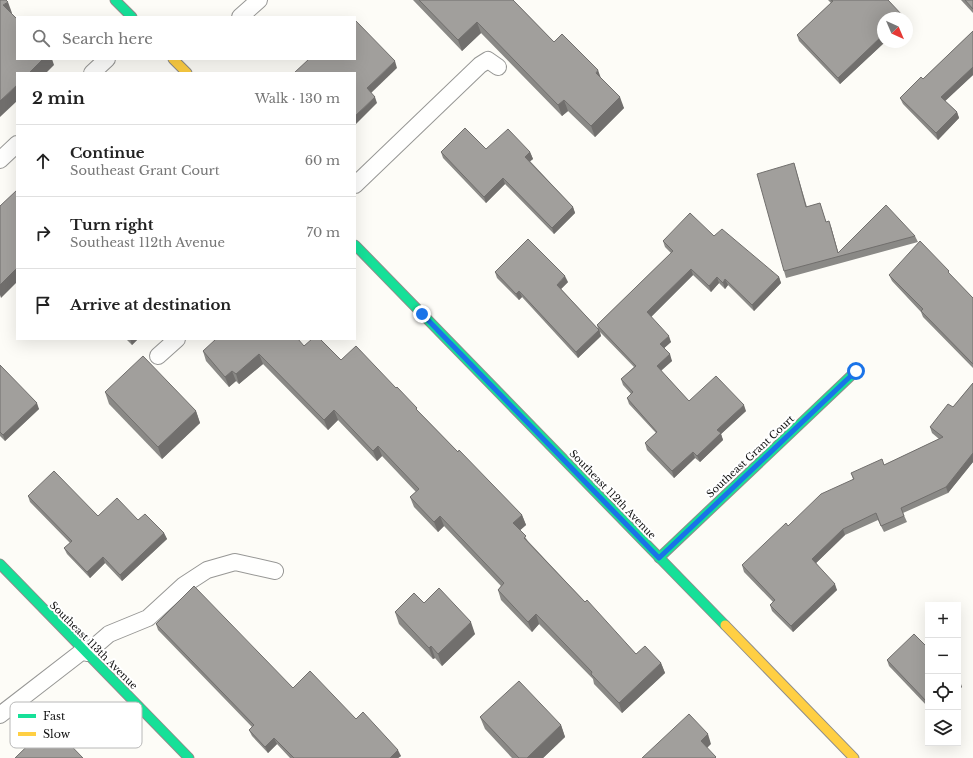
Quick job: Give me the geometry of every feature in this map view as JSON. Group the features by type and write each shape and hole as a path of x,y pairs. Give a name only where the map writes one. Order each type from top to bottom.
{"main road":[{"path":"115,0 131,16"},
{"name":"Southeast 112th Avenue","path":"356,246 854,758"},
{"name":"Southeast Grant Court","path":"659,558 856,371"},
{"name":"Southeast 113th Avenue","path":"0,564 134,702"},
{"name":"Southeast 113th Avenue","path":"142,710 189,758"}],"lane":[{"path":"241,16 259,0"},
{"path":"93,72 106,60"},
{"path":"356,184 480,64 488,60 498,67"},
{"path":"0,160 16,145"},
{"path":"158,356 176,340"},
{"path":"18,702 109,634 148,618 184,586 207,570 235,562 275,571"},
{"path":"0,715 10,708"}],"building":[{"path":"0,0 6,0 8,2 3,5 16,18 16,60 42,60 30,72 16,72 16,86 0,101"},
{"path":"419,0 513,0 554,42 562,34 598,70 596,73 620,97 591,126 564,100 558,105 477,22 458,40"},
{"path":"831,0 888,0 899,12 877,12 877,41 838,78 797,35 833,1"},
{"path":"965,0 973,0 973,9"},
{"path":"356,21 395,61 367,88 375,97 356,115 356,72 295,72 308,60 356,60"},
{"path":"973,31 973,67 941,97 957,112 936,133 900,98 921,77 923,79"},
{"path":"465,128 486,149 508,129 530,152 525,157 573,207 552,228 503,178 484,197 441,152"},
{"path":"794,163 806,207 820,203 826,222 829,221 838,253 886,205 915,236 784,271 757,174"},
{"path":"16,191 16,269 0,285 0,206"},
{"path":"690,213 714,236 722,229 779,277 752,305 725,279 723,283 717,277 709,286 691,269 647,312 669,336 660,344 670,354 657,366 689,401 716,376 744,405 717,430 721,433 697,456 693,452 672,471 645,443 657,432 627,398 633,392 621,379 636,366 597,325 673,251 663,241"},
{"path":"528,239 565,276 557,285 599,330 576,352 519,291 516,294 495,272"},
{"path":"920,241 973,298 973,364 921,311 923,309 889,275"},
{"path":"215,340 299,340 304,346 311,340 321,340 341,360 356,346 458,452 459,450 522,515 513,523 526,536 524,538 585,602 587,600 636,654 645,646 661,663 619,703 591,674 592,672 536,614 528,622 498,590 504,583 440,516 434,522 410,497 419,489 378,446 373,451 334,410 324,420 259,354 236,374 232,371 225,377 203,351"},
{"path":"143,356 196,411 158,447 105,392"},
{"path":"0,365 37,403 3,435 0,432"},
{"path":"973,383 973,453 946,487 901,508 904,516 881,526 876,513 843,529 812,559 835,584 791,626 770,605 775,600 742,565 786,523 788,526 821,494 854,479 851,473 882,459 884,465 943,437 930,427 948,404 953,407"},
{"path":"54,471 98,516 117,498 138,520 145,514 164,533 120,575 103,557 87,572 64,548 72,541 28,496"},
{"path":"194,586 293,688 310,671 356,719 363,712 398,750 390,758 294,758 274,738 265,747 249,730 254,725 156,624"},
{"path":"439,588 471,622 438,654 431,646 429,648 395,612 414,593 424,603"},
{"path":"914,634 925,645 925,700 887,660"},
{"path":"519,681 561,725 527,758 519,758 480,717"},
{"path":"689,714 708,734 701,741 716,757 715,758 642,758"},
{"path":"25,748 73,748 83,758 15,758"}],"traffic: fast":[{"path":"115,0 131,16"},
{"path":"356,246 725,625"},
{"path":"659,558 856,371"},
{"path":"0,564 134,702"},
{"path":"142,710 189,758"}],"traffic: slow":[{"path":"174,60 186,72"},
{"path":"725,625 854,758"}],"route":[{"path":"422,314 659,558 856,371"}]}
